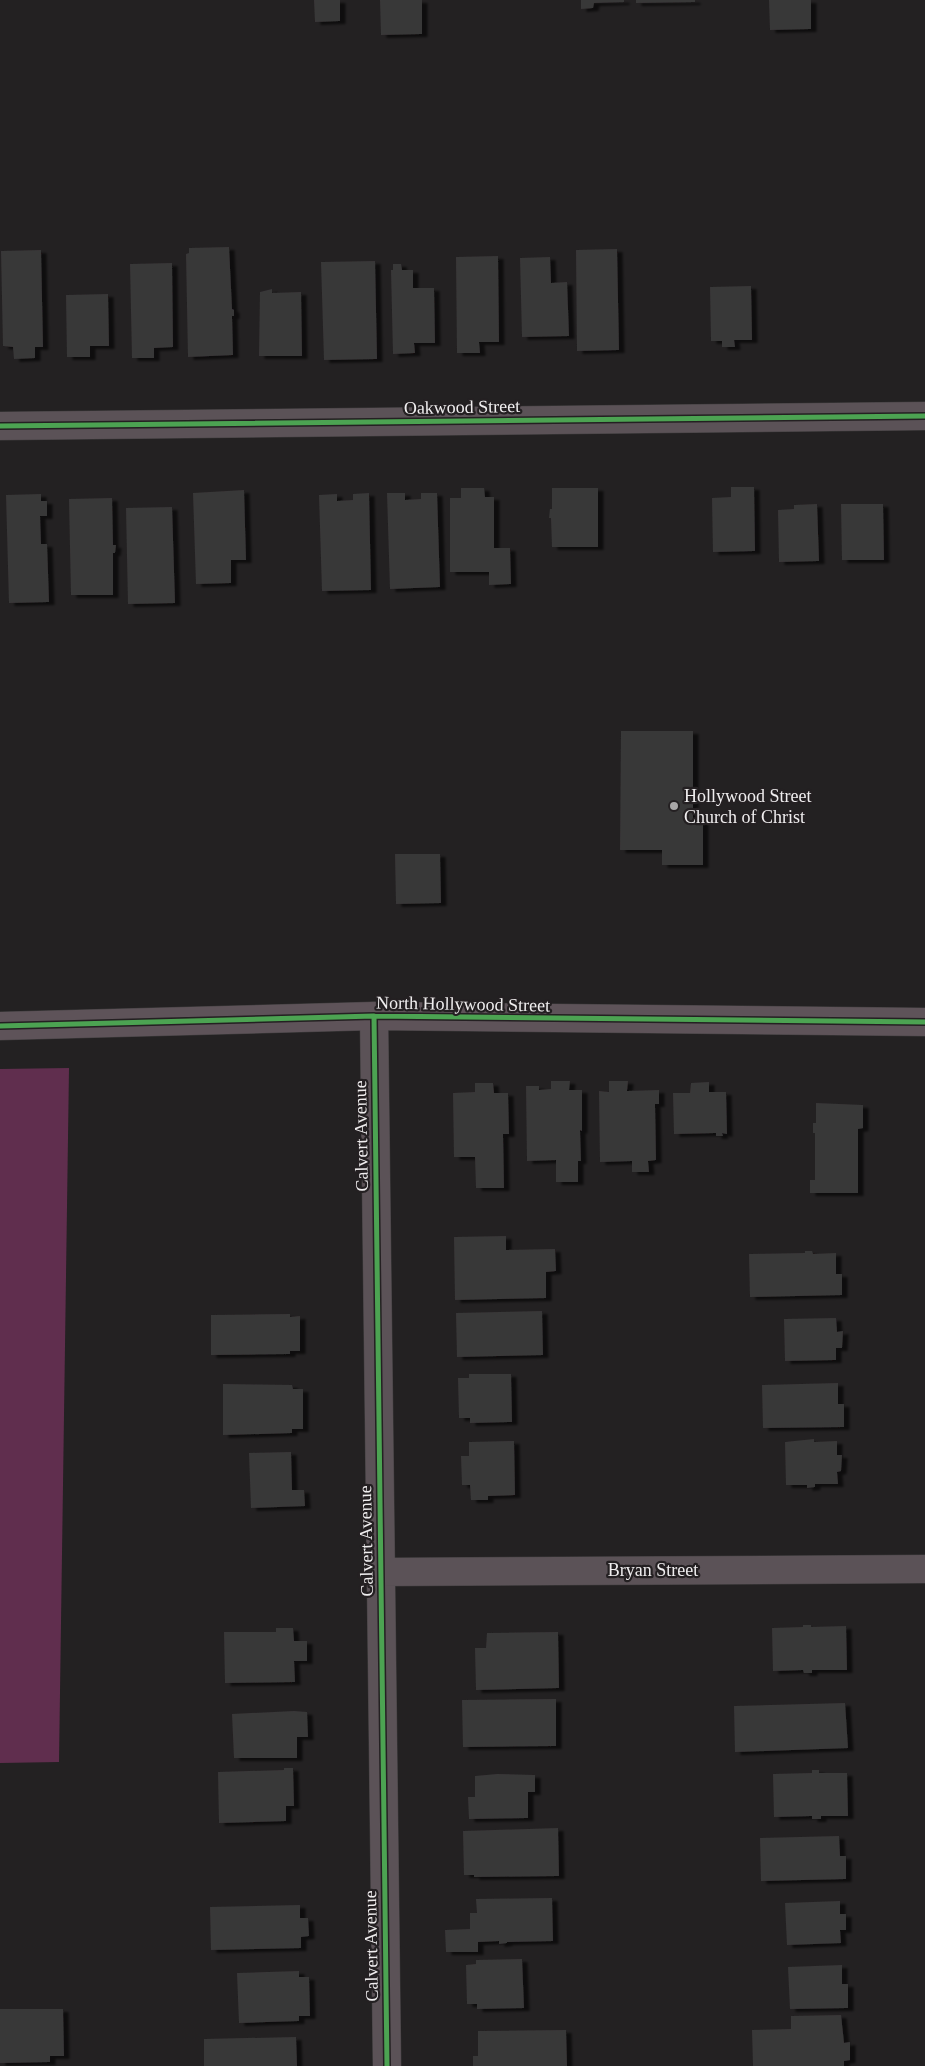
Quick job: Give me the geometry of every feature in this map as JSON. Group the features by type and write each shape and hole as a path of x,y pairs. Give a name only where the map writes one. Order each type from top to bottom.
{"main road":[{"name":"North Hollywood Street","path":"0,1026 374,1016 925,1022"}],"street":[{"name":"Oakwood Street","path":"0,426 925,416"},
{"name":"Calvert Avenue","path":"374,1016 387,2066"},
{"name":"Bryan Street","path":"380,1572 925,1569"}],"shaded area":[{"path":"69,1068 59,1762 0,1763 0,1069"}],"building":[{"path":"314,0 340,0 340,21 315,22"},
{"path":"380,0 422,0 422,34 381,35"},
{"path":"581,0 624,0 624,2 594,3 593,8 581,9"},
{"path":"636,0 695,0 695,2 636,3"},
{"path":"769,0 811,0 811,29 770,30"},
{"path":"229,247 232,309 234,310 234,316 232,316 233,355 188,357 186,254 189,253 189,248"},
{"path":"617,249 619,350 577,351 576,250"},
{"path":"41,250 43,347 35,347 35,358 14,359 13,347 3,346 1,251"},
{"path":"498,256 499,342 479,342 480,353 457,353 456,257"},
{"path":"550,257 551,283 567,282 569,336 522,337 520,258"},
{"path":"375,261 377,359 324,360 321,262"},
{"path":"172,263 173,347 154,348 154,358 132,358 130,264"},
{"path":"393,264 401,264 402,270 413,270 413,288 434,288 435,343 414,343 415,353 393,354 391,270 393,270"},
{"path":"751,286 752,340 734,340 735,347 722,347 722,341 711,341 710,287"},
{"path":"272,289 272,293 301,292 302,356 259,356 260,292"},
{"path":"108,294 109,346 90,346 90,357 67,357 66,295"},
{"path":"731,487 754,487 755,551 713,552 712,498 731,497"},
{"path":"461,488 484,488 485,497 494,497 494,548 510,548 511,584 489,585 489,572 450,572 450,498 461,498"},
{"path":"552,488 598,488 598,547 552,547 551,518 549,518 550,509 552,509"},
{"path":"244,490 246,560 231,560 231,583 196,584 193,493"},
{"path":"369,493 371,590 322,591 319,495 337,494 337,501 353,500 353,494"},
{"path":"387,493 405,493 405,500 421,499 421,493 437,493 440,587 390,589"},
{"path":"41,494 41,501 47,501 47,516 40,516 41,544 47,544 49,602 9,603 6,495"},
{"path":"112,498 113,545 116,545 115,553 113,553 113,595 71,595 69,499"},
{"path":"817,504 819,561 779,562 778,510 794,509 794,505"},
{"path":"841,504 883,504 884,560 842,560"},
{"path":"172,507 175,603 128,604 126,508"},
{"path":"621,731 693,731 693,821 703,821 703,865 662,865 662,850 620,850"},
{"path":"395,854 440,854 441,903 396,904"},
{"path":"551,1081 570,1081 569,1090 582,1090 581,1161 578,1161 578,1182 556,1182 556,1160 527,1161 526,1086 539,1086 539,1090 551,1089"},
{"path":"609,1081 628,1081 627,1091 659,1090 659,1104 655,1104 656,1160 648,1161 649,1172 632,1172 632,1161 600,1162 599,1091 609,1092"},
{"path":"709,1082 709,1092 726,1092 727,1134 722,1133 723,1136 716,1136 716,1133 674,1134 673,1093 690,1093 691,1083"},
{"path":"475,1083 493,1083 494,1093 508,1093 509,1134 503,1134 504,1188 476,1188 475,1157 454,1157 453,1093 475,1092"},
{"path":"816,1103 863,1105 863,1128 858,1129 858,1193 810,1193 810,1180 815,1180 815,1133 813,1133 813,1123 816,1123"},
{"path":"506,1236 506,1250 555,1249 556,1271 546,1272 546,1298 455,1300 454,1237"},
{"path":"805,1251 812,1251 813,1254 836,1253 836,1274 842,1274 842,1295 750,1297 749,1254 805,1253"},
{"path":"542,1311 543,1355 457,1357 456,1313"},
{"path":"290,1314 290,1317 300,1316 300,1351 290,1351 290,1354 211,1355 211,1315"},
{"path":"836,1318 837,1332 843,1331 842,1348 836,1348 836,1360 785,1361 784,1319"},
{"path":"469,1374 511,1374 512,1422 470,1423 470,1418 459,1418 458,1378 469,1378"},
{"path":"838,1383 838,1404 844,1404 844,1427 763,1428 762,1385"},
{"path":"223,1384 292,1385 293,1389 303,1389 303,1429 292,1429 292,1433 223,1435"},
{"path":"814,1439 814,1442 837,1441 837,1455 842,1455 841,1471 837,1472 838,1484 815,1484 815,1487 807,1488 807,1485 786,1485 785,1442"},
{"path":"514,1441 515,1495 488,1496 488,1500 471,1500 470,1485 462,1485 461,1456 469,1456 469,1442"},
{"path":"291,1452 292,1490 304,1490 305,1506 251,1508 249,1453"},
{"path":"803,1625 811,1625 811,1627 846,1626 847,1670 812,1670 812,1673 804,1673 803,1670 773,1671 772,1628 803,1627"},
{"path":"276,1628 293,1628 294,1641 307,1641 307,1661 294,1661 295,1682 225,1683 224,1632 276,1632"},
{"path":"558,1632 559,1688 476,1690 475,1648 486,1648 487,1633"},
{"path":"556,1699 556,1746 463,1747 462,1700"},
{"path":"845,1703 848,1748 735,1752 734,1706"},
{"path":"307,1712 308,1737 297,1737 297,1758 234,1758 232,1714"},
{"path":"284,1768 293,1768 294,1806 286,1806 286,1821 219,1823 218,1772 284,1770"},
{"path":"812,1770 819,1770 819,1773 847,1773 848,1816 821,1816 821,1819 812,1819 812,1816 774,1817 773,1774 812,1773"},
{"path":"497,1774 535,1775 535,1792 528,1792 528,1818 469,1819 468,1797 475,1797 475,1776"},
{"path":"558,1828 559,1876 474,1877 474,1875 464,1875 463,1831"},
{"path":"839,1836 840,1856 846,1856 846,1879 761,1881 760,1838"},
{"path":"552,1898 553,1941 507,1942 499,1944 499,1941 478,1942 478,1952 446,1952 445,1930 470,1929 470,1913 477,1913 476,1899"},
{"path":"840,1901 840,1914 846,1914 846,1930 840,1930 841,1943 787,1945 785,1903"},
{"path":"300,1905 300,1918 308,1918 309,1936 301,1937 301,1948 211,1950 210,1907"},
{"path":"522,1959 524,2008 477,2009 477,2004 467,2004 466,1965 476,1964 476,1960"},
{"path":"842,1965 842,1984 848,1984 848,2008 790,2009 788,1967"},
{"path":"299,1971 299,1977 309,1977 310,2016 299,2016 299,2021 239,2023 237,1973"},
{"path":"0,2009 63,2009 64,2056 50,2056 50,2062 0,2063"},
{"path":"841,2015 844,2043 850,2042 850,2060 844,2061 844,2066 753,2066 752,2030 791,2029 791,2016"},
{"path":"566,2030 567,2066 473,2066 473,2056 478,2056 478,2031"},
{"path":"296,2037 297,2066 204,2066 204,2039"}],"cycle path":[{"path":"0,426 925,416"},
{"path":"374,1016 387,2066"},
{"path":"0,1026 374,1016 925,1022"}],"place":[{"name":"Hollywood Street Church of Christ","path":"674,806"}]}
